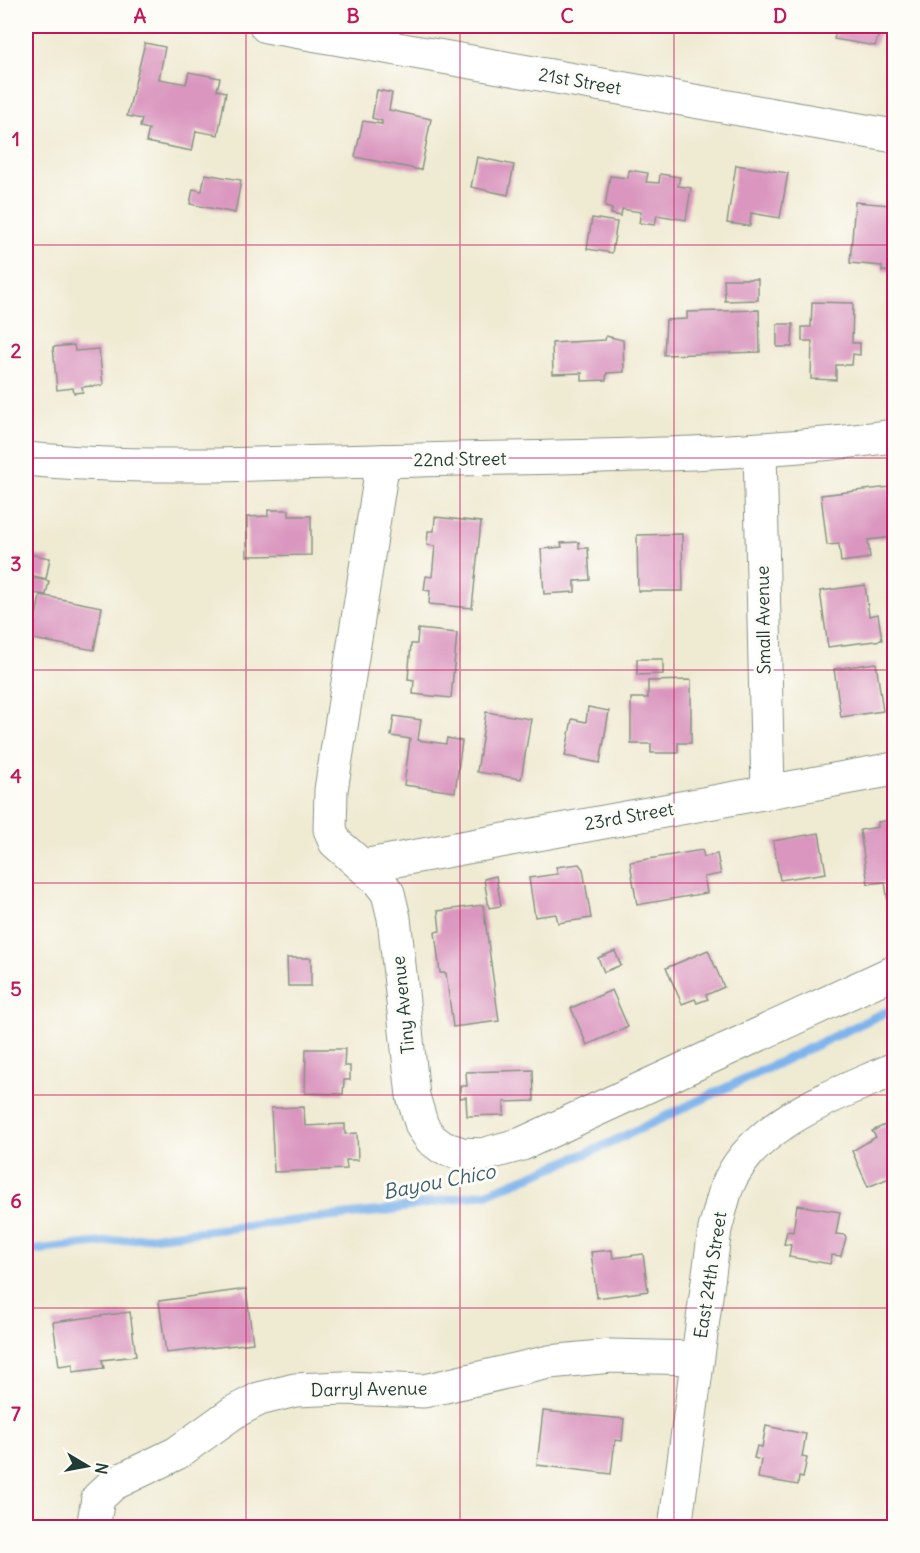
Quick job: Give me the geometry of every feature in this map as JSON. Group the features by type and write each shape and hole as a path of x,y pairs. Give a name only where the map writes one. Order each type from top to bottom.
{"street":[{"name":"21st Street","path":"266,26 894,136"},
{"name":"22nd Street","path":"26,459 148,465 383,460 760,450 894,436"},
{"name":"Small Avenue","path":"760,450 768,790"},
{"name":"Tiny Avenue","path":"383,460 331,790 330,829 335,842 363,866 388,893 394,918 413,1096 422,1126 431,1138 443,1148 462,1154 483,1155 522,1144 894,972"},
{"name":"23rd Street","path":"363,866 768,790 894,769"},
{"name":"East 24th Street","path":"675,1527 715,1229 727,1187 744,1159 769,1133 800,1113 894,1069"},
{"name":"Darryl Avenue","path":"93,1527 98,1498 113,1484 177,1453 234,1412 259,1399 295,1390 344,1388 424,1390 549,1362 611,1356 697,1358"}],"building":[{"path":"837,26 882,26 875,46 834,39"},
{"path":"145,43 165,47 159,79 186,84 189,72 220,78 217,90 226,92 218,135 196,131 192,151 146,142 149,129 140,127 142,119 127,116"},
{"path":"377,90 392,93 389,110 431,119 421,170 355,157 363,121 382,124 382,121 372,118"},
{"path":"477,157 514,165 508,195 471,187"},
{"path":"736,165 788,173 780,218 751,213 750,226 727,223"},
{"path":"629,170 648,173 646,182 659,183 660,174 680,177 678,186 691,188 686,220 657,215 655,225 639,223 641,212 622,209 621,216 611,214 612,209 605,207 610,176 628,178"},
{"path":"205,174 241,180 235,213 190,204 193,189 202,191"},
{"path":"891,195 894,195 894,272 882,271 882,266 850,263 855,202 890,205"},
{"path":"592,218 617,222 612,253 587,249"},
{"path":"724,279 758,279 758,300 725,301"},
{"path":"812,302 853,303 852,343 860,343 860,355 853,354 852,365 836,365 836,380 811,379 812,341 802,341 802,327 811,327"},
{"path":"759,310 760,352 664,355 666,320 687,319 687,312"},
{"path":"777,324 793,324 792,347 777,347"},
{"path":"606,336 623,340 624,372 607,373 606,380 582,381 582,373 553,374 552,343 605,340"},
{"path":"74,345 75,351 99,349 103,385 82,387 83,392 74,393 73,388 57,390 53,347"},
{"path":"890,487 891,499 894,498 894,537 868,540 870,558 841,562 839,544 827,545 821,495"},
{"path":"268,510 289,510 289,516 311,516 311,555 247,556 247,517 268,516"},
{"path":"435,517 481,522 472,608 429,604 430,591 424,590 426,576 432,577 435,546 427,545 428,531 434,531"},
{"path":"682,534 683,591 638,591 637,535"},
{"path":"579,542 579,548 588,548 590,580 575,581 575,592 544,594 541,549 562,547 561,543"},
{"path":"29,554 50,558 46,579 26,574"},
{"path":"27,577 49,581 46,595 26,592"},
{"path":"865,585 869,616 878,614 882,640 828,647 820,591"},
{"path":"40,595 102,607 94,650 32,639"},
{"path":"418,629 457,633 451,698 413,694 414,680 408,679 411,644 417,644"},
{"path":"637,659 663,659 663,674 637,675"},
{"path":"876,663 883,711 841,717 834,669"},
{"path":"691,680 691,743 678,743 678,753 651,753 651,744 631,744 631,698 648,698 648,681"},
{"path":"588,707 609,711 600,763 565,756 572,719 586,722"},
{"path":"486,712 531,719 521,779 477,772"},
{"path":"394,716 421,720 418,740 446,744 447,738 462,741 455,792 404,785 410,739 391,736"},
{"path":"891,820 894,824 894,922 891,923 885,882 868,884 860,830 878,827 878,822"},
{"path":"819,833 826,873 780,880 773,841"},
{"path":"702,850 704,857 717,854 721,874 704,877 707,893 637,905 630,862"},
{"path":"579,864 583,869 591,918 558,923 556,914 535,917 529,878 558,874 556,867"},
{"path":"496,876 501,906 489,908 484,879"},
{"path":"483,905 499,1021 453,1027 446,973 440,973 435,932 440,931 438,911"},
{"path":"708,950 724,987 706,995 708,999 697,1003 695,999 682,1004 666,968"},
{"path":"615,951 621,965 604,972 598,958"},
{"path":"287,958 311,958 311,986 288,986"},
{"path":"612,990 628,1027 587,1045 571,1008"},
{"path":"306,1049 345,1049 344,1066 350,1066 350,1080 344,1080 343,1094 305,1093"},
{"path":"533,1070 534,1101 504,1102 504,1115 467,1116 466,1097 460,1098 460,1086 467,1086 466,1072"},
{"path":"304,1107 305,1126 345,1124 345,1134 357,1133 358,1160 346,1160 347,1169 274,1172 271,1108"},
{"path":"887,1124 890,1132 894,1130 894,1184 892,1185 889,1178 868,1187 852,1151 876,1137 872,1131"},
{"path":"797,1205 840,1212 836,1234 845,1235 846,1238 841,1256 832,1255 830,1264 789,1257 791,1245 784,1244 787,1231 793,1232"},
{"path":"612,1250 613,1258 643,1254 648,1291 597,1298 591,1252"},
{"path":"246,1289 253,1343 166,1353 159,1301"},
{"path":"130,1312 136,1356 102,1360 104,1368 73,1372 73,1364 59,1366 53,1322"},
{"path":"543,1411 624,1419 622,1441 615,1440 611,1474 537,1465"},
{"path":"766,1426 806,1434 802,1457 807,1458 803,1478 799,1477 798,1485 758,1478 761,1460 754,1458 757,1446 762,1447"}],"waterway":[{"name":"Bayou Chico","path":"26,1251 382,1211 488,1193 597,1149 894,1008"}]}
